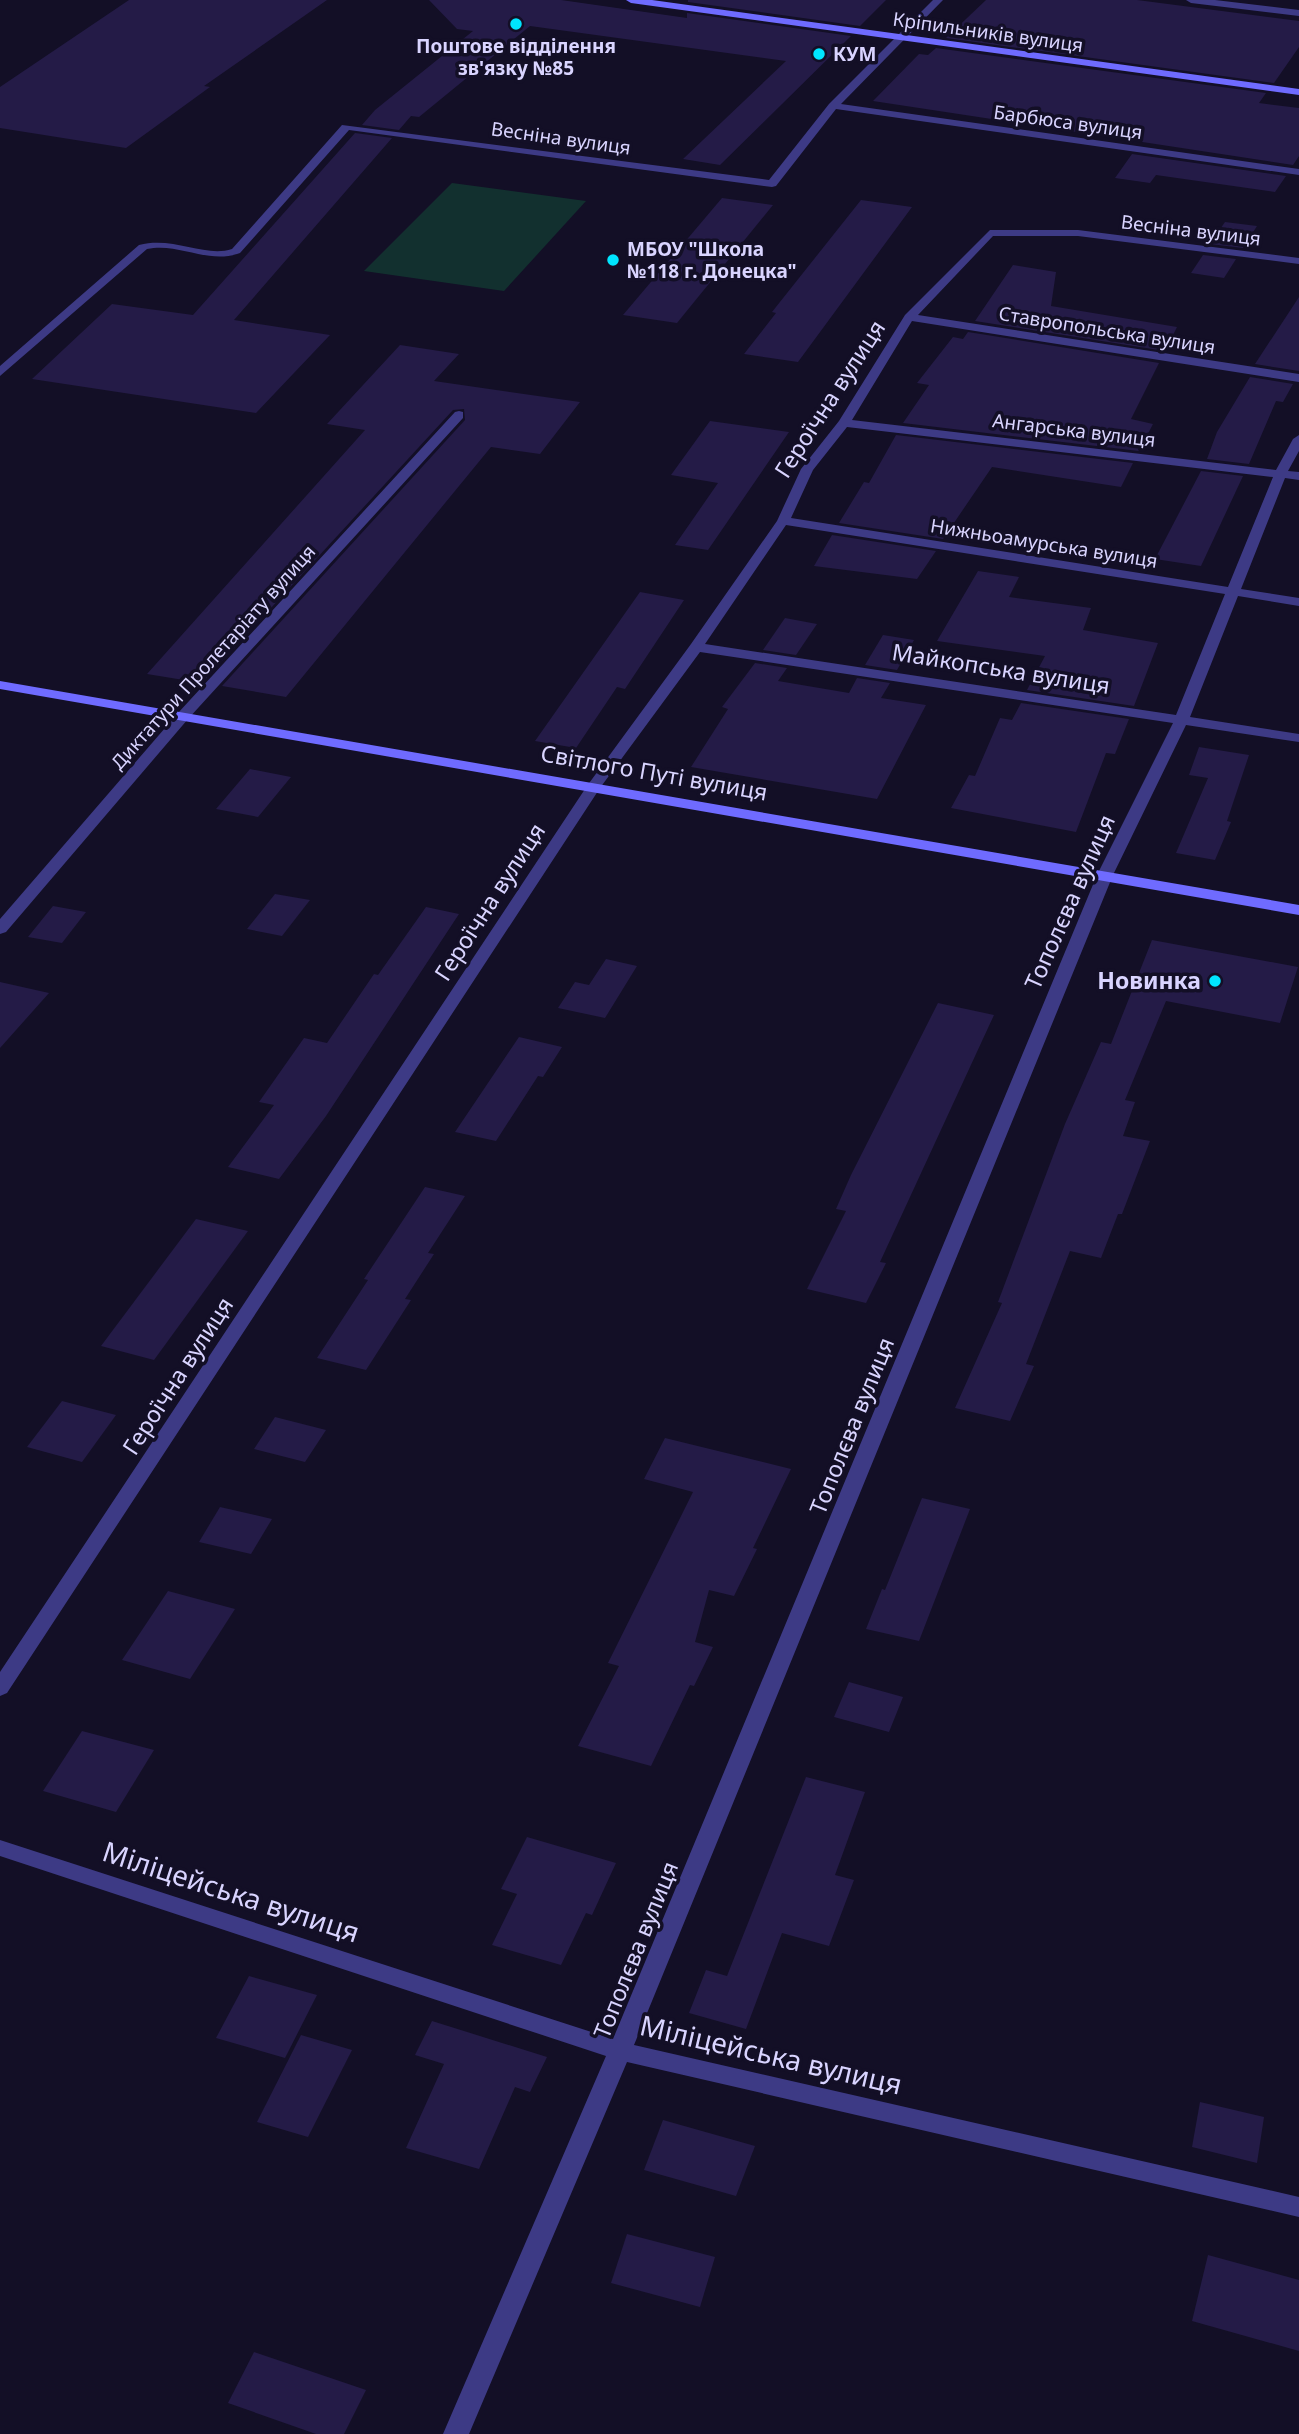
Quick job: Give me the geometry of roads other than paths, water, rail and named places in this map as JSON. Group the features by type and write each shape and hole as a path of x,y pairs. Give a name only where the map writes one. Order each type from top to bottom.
{"main road":[{"name":"Кріпильників вулиця","path":"631,0 1299,92"},
{"name":"Світлого Путі вулиця","path":"0,685 1299,910"}],"street":[{"path":"833,106 938,0"},
{"path":"1191,0 1299,13"},
{"name":"Барбюса вулиця","path":"833,106 1299,172"},
{"name":"Весніна вулиця","path":"0,372 144,247 166,242 219,255 236,251 346,127 772,184 833,106"},
{"name":"Героїчна вулиця","path":"0,1688 594,786 696,647 783,521 807,469 844,423 909,317 990,233 1078,233"},
{"name":"Весніна вулиця","path":"1078,233 1299,261"},
{"name":"Ставропольська вулиця","path":"909,317 1299,378"},
{"name":"Диктатури Пролетаріату вулиця","path":"0,929 183,716 459,415"},
{"name":"Ангарська вулиця","path":"844,423 1290,475"},
{"name":"Тополєва вулиця","path":"456,2434 620,2051 1105,875 1182,719 1231,593 1290,475 1299,439"},
{"name":"Нижньоамурська вулиця","path":"783,521 1299,602"},
{"name":"Майкопська вулиця","path":"696,647 1299,738"},
{"name":"Міліцейська вулиця","path":"0,1847 620,2051 1299,2207"}],"place":[{"name":"Поштове відділення зв'язку №85","path":"516,24"},
{"name":"КУМ","path":"819,54"},
{"name":"МБОУ \"Школа №118 г. Донецка\"","path":"613,260"},
{"name":"Новинка","path":"1215,981"}]}
